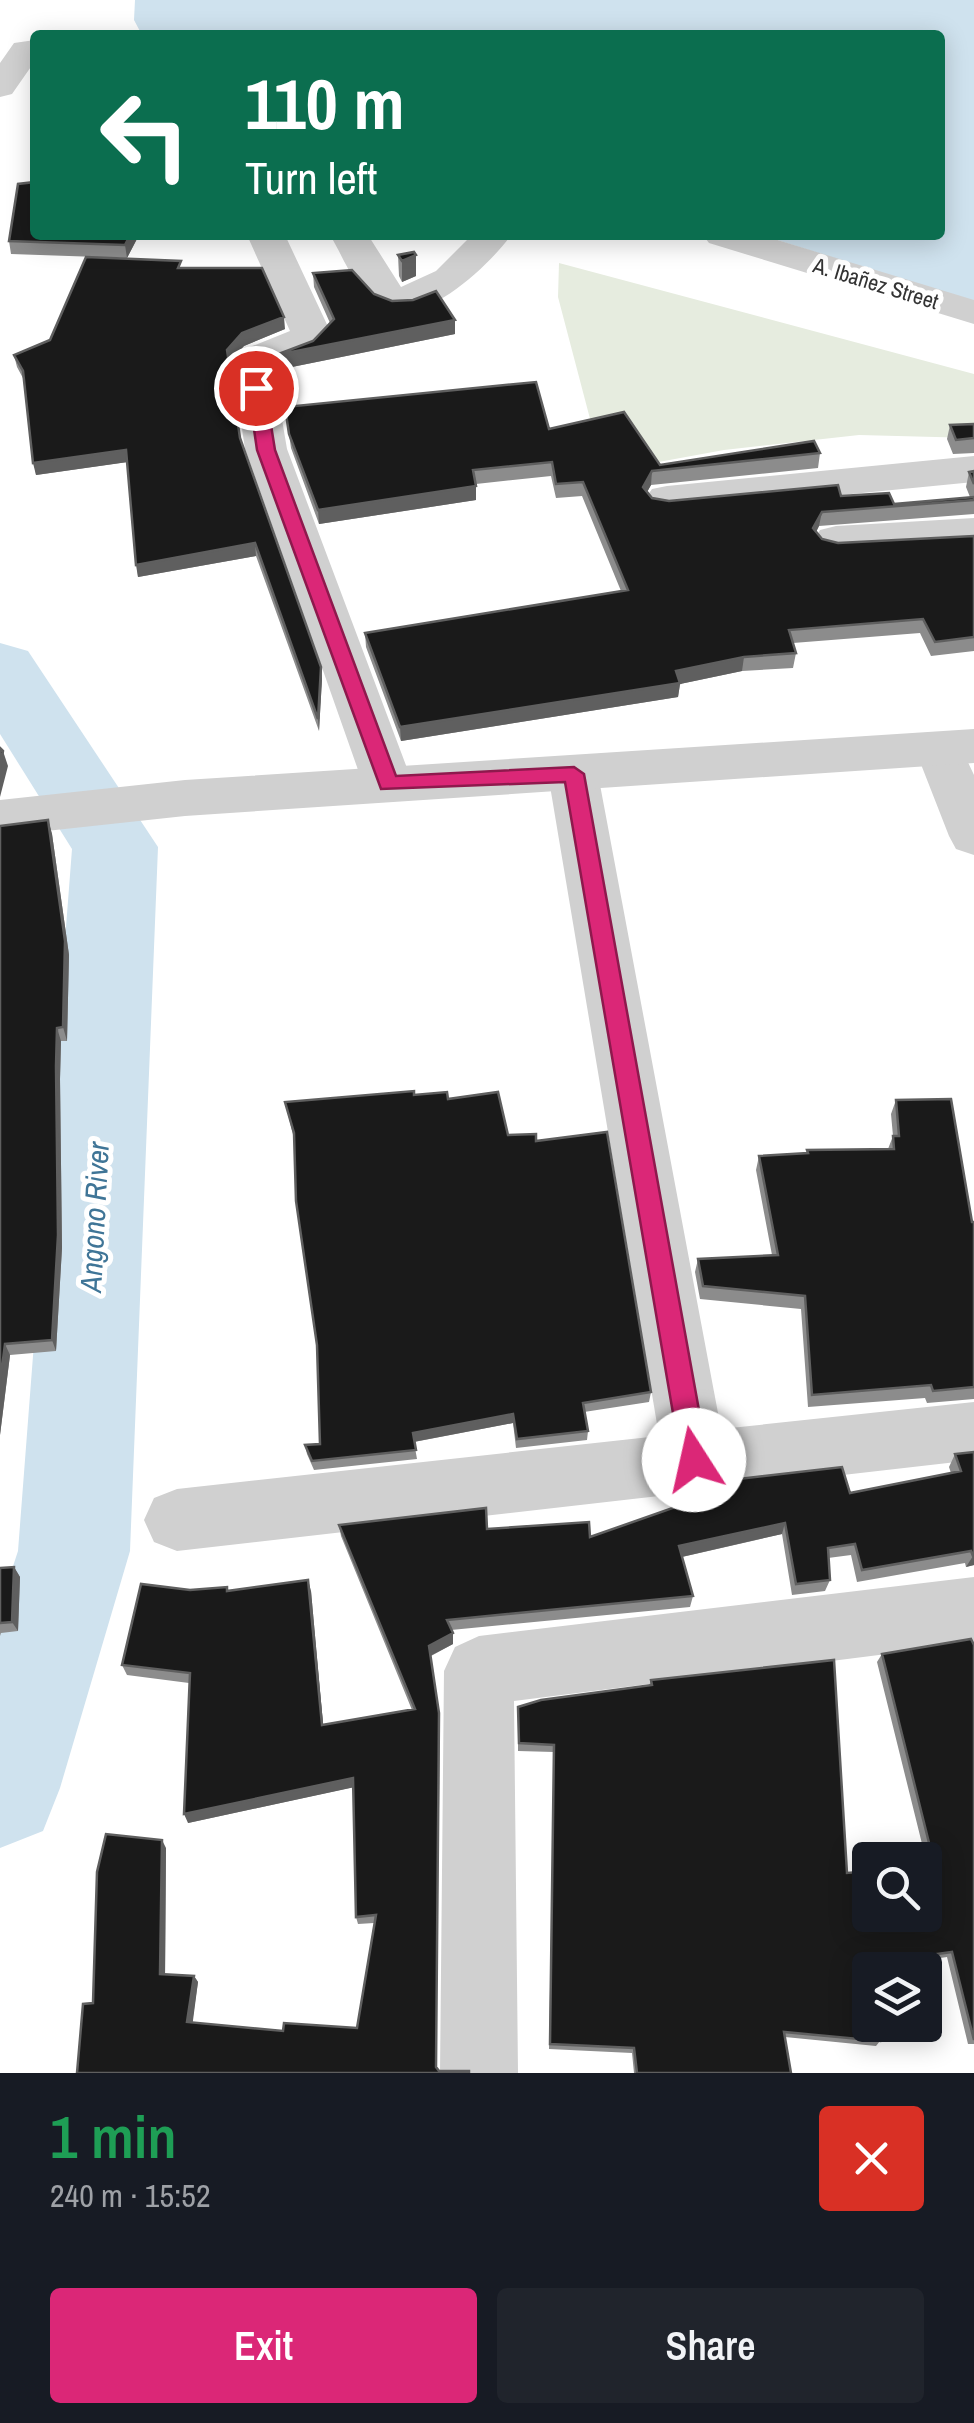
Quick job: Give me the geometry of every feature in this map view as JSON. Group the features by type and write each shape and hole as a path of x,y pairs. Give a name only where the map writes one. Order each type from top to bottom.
{"street":[{"path":"0,87 26,50 30,50"},
{"path":"268,240 311,333 304,342 268,352 252,362 266,450 388,784"},
{"path":"353,240 382,290 393,300 420,297 455,277 488,240"},
{"name":"A. Ibañez Street","path":"738,240 974,312"},
{"path":"667,499 974,469"},
{"path":"836,540 974,532"},
{"path":"16,816 178,799 956,747 974,836"},
{"path":"574,774 694,1460"},
{"path":"177,1520 974,1431"},
{"path":"478,2073 479,1671 974,1610"}],"shaded area":[{"path":"559,263 974,374 974,438 859,435 724,450 604,472 558,297"}],"water":[{"path":"135,0 974,0 974,302 777,240 945,240 945,30 139,30 134,20"}],"building":[{"path":"30,183 30,240 128,240 125,245 9,241 18,184"},
{"path":"398,255 416,255 402,261"},
{"path":"86,257 181,261 178,268 262,268 284,317 242,333 227,350 240,438 321,667 318,719 255,543 136,565 126,450 33,463 23,371 14,355 50,340"},
{"path":"352,270 374,294 392,301 413,300 436,291 455,320 276,355 313,341 334,319 313,273"},
{"path":"536,382 549,429 624,412 660,465 814,441 820,453 652,471 643,487 652,498 669,501 838,485 841,496 889,493 894,504 974,497 822,512 813,528 822,539 838,543 974,536 974,637 935,642 923,619 789,630 796,653 744,657 676,671 680,683 400,727 365,633 628,590 583,482 556,484 552,462 473,470 476,486 318,510 289,434 285,407"},
{"path":"974,424 974,438 956,440 950,425"},
{"path":"48,820 65,941 63,1027 57,1028 58,1235 52,1340 5,1344 0,1383 0,826"},
{"path":"414,1091 414,1095 447,1092 448,1099 498,1092 508,1135 536,1134 536,1141 607,1132 651,1392 583,1403 588,1431 517,1439 513,1414 413,1433 416,1450 312,1461 305,1445 320,1444 317,1345 296,1201 294,1133 285,1102"},
{"path":"951,1099 974,1222 974,1387 933,1391 931,1385 812,1395 805,1296 703,1286 698,1259 778,1255 759,1156 808,1153 807,1150 894,1149 893,1136 899,1136 896,1100"},
{"path":"974,1452 974,1556 971,1551 862,1570 855,1544 828,1548 830,1580 796,1584 785,1523 679,1546 693,1596 447,1620 453,1633 429,1646 439,1713 436,2067 439,2071 469,2073 77,2073 83,2004 93,2003 97,1872 106,1834 162,1840 160,1974 194,1976 187,2022 283,2031 284,2023 357,2028 376,1915 356,1917 353,1778 184,1814 190,1673 122,1665 141,1584 190,1590 227,1587 227,1591 308,1580 322,1725 415,1709 339,1525 486,1508 487,1529 589,1522 590,1537 724,1490 721,1481 842,1467 850,1493 961,1471 955,1454"},
{"path":"14,1567 12,1622 0,1623 0,1568"},
{"path":"971,1639 974,1645 974,2040 952,1952 852,1952 852,2038 784,2032 791,2073 637,2073 634,2048 550,2044 554,1745 519,1743 518,1707 541,1700 652,1685 651,1680 834,1660 847,1873 852,1873 852,1932 942,1932 942,1842 929,1842 882,1654"}],"waterway":[{"name":"Angono River","path":"0,670 115,847 74,1551 0,1788"}],"route":[{"path":"256,388 266,450 280,492 388,784 574,774 694,1460"}]}
